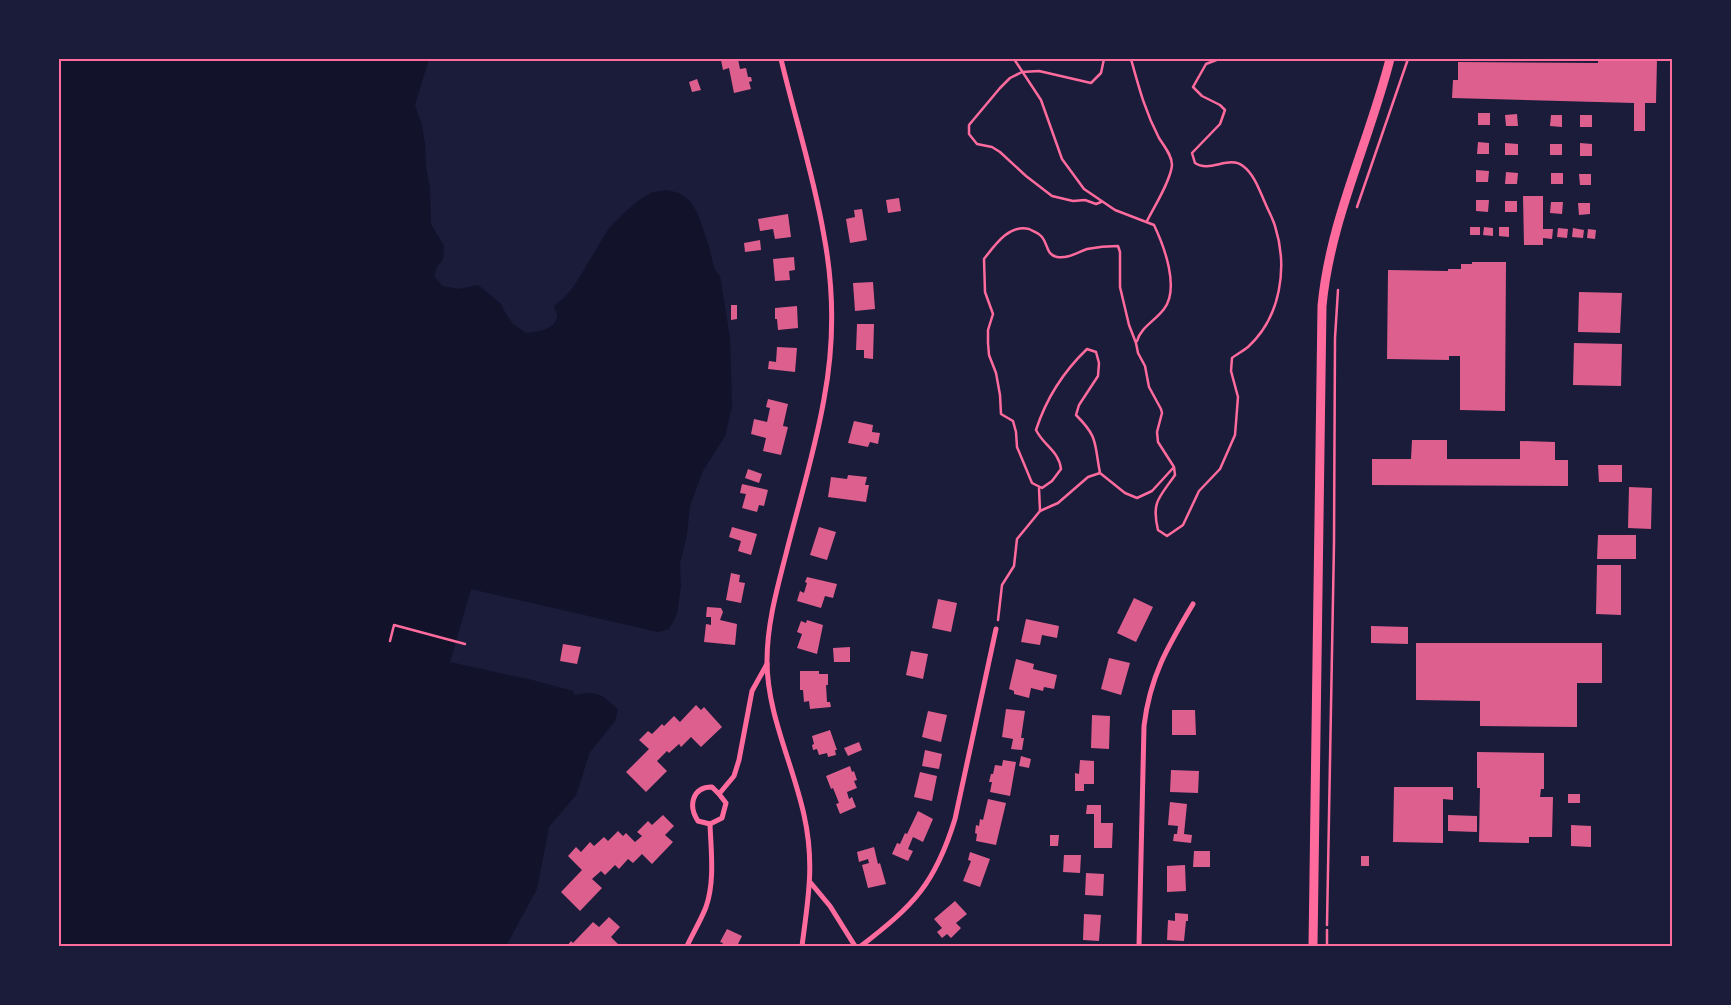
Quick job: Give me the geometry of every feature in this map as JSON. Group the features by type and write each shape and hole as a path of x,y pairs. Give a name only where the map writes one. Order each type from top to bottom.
{"street":[{"path":"781,59 809,167 824,237 829,271 831,336 824,397 817,434 772,612 768,637 767,664 769,690 809,838 810,882 802,946"},
{"path":"1313,946 1322,306 1325,275 1335,233 1375,113 1390,59"},
{"path":"1139,946 1144,726 1147,704 1158,666 1193,604"},
{"path":"861,946 906,910 935,871 946,847 955,819 996,629"},
{"path":"719,794 734,776 739,760 752,691 767,664"},
{"path":"712,786 719,794 726,803 722,818 710,824 698,820 694,815 692,804 695,795 705,787 712,786"},
{"path":"687,946 706,907 710,890 712,874 710,824"},
{"path":"810,882 830,906 855,946"}],"path":[{"path":"1014,59 1041,100 1062,159 1084,189 1115,210 1148,221 1154,225 1161,240 1171,280 1169,301 1163,310 1139,334 1136,343"},
{"path":"1101,202 1096,204 1085,200 1064,200 1052,196 1026,176 1000,152 992,147 977,144 969,134 969,125 1010,78 1022,72 1039,71 1091,83 1101,73 1104,59"},
{"path":"1131,59 1144,108 1172,162 1172,168 1162,194 1148,221"},
{"path":"1174,467 1152,491 1137,498 1125,493 1100,473 1095,439 1089,428 1076,415 1079,405 1098,376 1099,363 1096,352 1087,349 1067,370 1049,398 1036,430 1040,438 1060,459 1061,469 1052,481 1042,488 1032,483 1017,447 1013,421 1001,414 1000,395 988,349 988,330 993,314 985,292 984,258 1012,229 1025,228 1034,231 1042,237 1050,254 1057,257 1068,256 1088,249 1118,246 1120,252 1120,287 1129,325 1138,353 1145,366 1149,387 1162,413 1157,432 1158,442 1174,467 1175,475 1158,497 1155,510 1158,530 1167,536 1183,524 1199,491 1220,469 1235,435 1238,397 1231,371 1232,358 1248,346 1266,324 1279,293 1282,263 1275,226 1255,180 1242,165 1232,162 1200,166 1195,163 1192,153 1220,124 1225,110 1220,105 1202,96 1193,87 1206,64 1219,59"},
{"path":"1356,211 1408,59"},
{"path":"1327,946 1334,543 1335,338 1338,282"},
{"path":"996,629 1002,585 1014,566 1017,539 1040,512 1058,503 1088,477 1100,473"},
{"path":"1039,487 1040,512"},
{"path":"390,641 394,626 465,644"}],"shaded area":[{"path":"59,59 429,59 415,105 422,125 425,144 426,167 430,188 431,224 444,246 443,259 437,267 434,276 442,286 459,289 478,285 501,304 513,324 526,333 544,330 555,322 557,315 554,306 574,286 609,228 639,200 653,192 667,190 679,193 690,201 697,212 709,246 714,268 720,276 730,338 732,407 725,436 703,471 690,506 687,535 680,563 681,586 677,614 669,629 658,632 471,589 450,662 532,680 573,691 575,695 599,694 618,709 615,721 590,752 576,795 549,827 537,889 506,946 59,946"}],"building":[{"path":"738,59 740,69 746,68 748,77 751,77 752,81 749,82 751,89 734,93 729,68 723,70 721,60"},
{"path":"1598,59 1657,59 1656,103 1645,103 1645,131 1634,131 1634,103 1452,98 1453,80 1458,80 1458,62 1598,63"},
{"path":"697,79 701,90 692,92 689,82"},
{"path":"1478,113 1490,113 1490,125 1478,125"},
{"path":"1517,114 1518,126 1506,126 1505,115"},
{"path":"1551,115 1562,115 1562,127 1550,126"},
{"path":"1580,115 1592,115 1592,127 1580,127"},
{"path":"1478,142 1489,143 1489,154 1477,154"},
{"path":"1505,143 1518,144 1518,155 1505,155"},
{"path":"1580,143 1592,144 1592,156 1580,156"},
{"path":"1550,144 1562,144 1562,155 1550,155"},
{"path":"1476,170 1489,171 1488,182 1476,182"},
{"path":"1506,172 1518,173 1517,184 1505,184"},
{"path":"1551,173 1563,173 1563,184 1551,184"},
{"path":"1579,174 1591,174 1591,185 1580,185"},
{"path":"1523,196 1543,196 1543,229 1553,229 1552,239 1543,238 1543,245 1524,245"},
{"path":"899,198 901,211 888,213 886,200"},
{"path":"1476,200 1489,200 1488,212 1476,211"},
{"path":"1505,201 1517,201 1517,212 1505,212"},
{"path":"1551,202 1563,202 1562,214 1550,213"},
{"path":"1578,203 1590,203 1590,214 1579,215"},
{"path":"862,209 867,240 850,243 846,219 855,217 854,210"},
{"path":"788,214 791,237 775,239 773,229 760,231 758,219"},
{"path":"1470,227 1480,227 1480,235 1470,235"},
{"path":"1484,227 1493,228 1493,236 1483,235"},
{"path":"1499,227 1509,227 1509,237 1499,236"},
{"path":"1558,228 1568,229 1567,238 1557,237"},
{"path":"1573,228 1584,230 1583,238 1572,237"},
{"path":"1588,229 1596,230 1595,239 1587,238"},
{"path":"760,240 761,250 745,252 744,243"},
{"path":"794,257 795,270 789,271 790,280 775,281 773,259"},
{"path":"1472,262 1506,262 1505,411 1460,410 1460,356 1449,356 1449,360 1387,359 1388,270 1448,271 1448,269 1461,269 1461,264 1472,264"},
{"path":"873,282 875,309 855,311 853,283"},
{"path":"1579,292 1622,293 1620,333 1578,332"},
{"path":"731,305 737,305 737,319 731,320"},
{"path":"797,306 798,328 778,330 775,308"},
{"path":"857,324 874,324 873,359 864,358 864,350 856,350"},
{"path":"1574,343 1622,344 1621,386 1573,385"},
{"path":"777,347 797,348 795,372 768,369 769,361 776,362"},
{"path":"768,399 788,404 783,426 788,427 781,455 763,451 766,438 751,434 754,419 767,422 770,408 766,407"},
{"path":"854,421 873,425 872,432 880,433 878,444 870,442 868,447 848,443"},
{"path":"1412,440 1447,440 1447,459 1520,459 1520,441 1555,442 1555,460 1568,460 1568,486 1372,485 1372,459 1411,459"},
{"path":"1598,465 1622,465 1622,482 1599,482"},
{"path":"748,469 762,474 759,483 745,478"},
{"path":"848,475 867,477 865,485 869,485 866,502 828,497 831,477 847,479"},
{"path":"742,484 768,490 764,506 759,505 757,512 742,508 746,494 740,493"},
{"path":"1629,487 1652,488 1651,529 1628,528"},
{"path":"732,527 757,534 751,555 738,551 741,541 729,537"},
{"path":"819,527 836,532 827,560 810,555"},
{"path":"1598,535 1636,535 1636,559 1597,559"},
{"path":"1597,565 1621,565 1621,615 1596,614"},
{"path":"731,573 740,575 739,582 745,583 741,603 726,600"},
{"path":"807,577 837,584 833,598 825,596 821,608 797,601 800,591 804,593"},
{"path":"1134,598 1153,607 1136,642 1117,633"},
{"path":"938,599 957,603 951,632 932,628"},
{"path":"707,607 721,608 723,612 720,620 737,624 735,645 704,642 706,624 711,625 711,617 706,617"},
{"path":"1026,619 1059,626 1057,638 1042,635 1040,645 1021,642"},
{"path":"807,620 823,625 817,654 797,648 802,634 797,632 801,621 806,623"},
{"path":"1371,626 1408,627 1408,644 1371,643"},
{"path":"1416,643 1602,643 1602,683 1577,683 1577,727 1480,726 1480,701 1416,700"},
{"path":"563,644 581,647 577,664 560,661"},
{"path":"850,647 850,662 834,662 833,648"},
{"path":"911,651 928,654 923,679 906,675"},
{"path":"1109,658 1130,663 1121,695 1101,689"},
{"path":"1016,659 1034,664 1033,669 1057,675 1054,689 1044,687 1043,691 1031,688 1029,698 1014,694 1014,691 1009,689"},
{"path":"800,671 819,671 819,674 828,674 828,685 826,685 827,702 830,702 831,707 810,709 809,701 804,702 803,690 800,690"},
{"path":"696,705 701,710 704,707 722,727 701,747 691,737 681,747 679,744 669,753 667,751 657,761 667,771 646,792 626,772 649,749 639,740 648,731 652,734 662,724 664,726 674,716 680,722"},
{"path":"1006,709 1025,711 1021,738 1024,738 1022,750 1011,749 1013,739 1002,737"},
{"path":"1172,710 1195,710 1196,735 1172,735"},
{"path":"928,711 947,715 941,742 922,737"},
{"path":"1092,715 1110,716 1109,749 1091,748"},
{"path":"830,730 837,750 835,750 836,755 828,757 827,753 819,755 817,749 813,750 812,736"},
{"path":"859,742 862,750 848,756 844,748"},
{"path":"925,750 942,754 939,769 922,766"},
{"path":"1477,752 1544,753 1544,789 1541,789 1540,797 1553,797 1552,837 1529,837 1529,843 1479,842 1480,788 1477,788"},
{"path":"1021,756 1031,759 1029,768 1019,766"},
{"path":"1003,760 1016,762 1010,796 990,792 992,782 989,782 991,774 993,774 995,765 1002,766"},
{"path":"1080,760 1094,761 1094,784 1084,784 1084,791 1075,791 1075,773 1079,774"},
{"path":"850,766 857,780 854,781 857,788 847,792 849,799 852,797 856,807 840,814 836,804 839,803 826,776"},
{"path":"1171,770 1199,771 1198,793 1170,792"},
{"path":"920,772 937,776 932,801 914,797"},
{"path":"1394,787 1453,787 1453,800 1443,799 1443,843 1393,842"},
{"path":"1568,794 1580,794 1580,803 1568,803"},
{"path":"988,799 1006,803 996,845 976,841 976,825 979,826 980,819 983,820"},
{"path":"1170,802 1187,804 1184,834 1192,835 1191,843 1173,841 1174,834 1177,834 1178,826 1168,825"},
{"path":"1087,805 1101,805 1101,823 1113,823 1112,848 1094,848 1094,814 1086,814"},
{"path":"918,811 933,819 923,842 913,837 908,849 913,851 908,861 892,854 897,843 900,844 905,833 907,834"},
{"path":"663,815 674,826 665,835 673,842 652,864 642,854 633,863 628,859 619,869 615,865 605,875 601,871 592,879 602,888 580,911 561,892 582,870 568,856 576,847 581,852 590,842 594,846 604,837 608,841 618,831 623,836 626,833 635,842 642,836 637,832 648,821 652,825"},
{"path":"1448,815 1477,816 1477,832 1448,831"},
{"path":"1571,825 1591,826 1591,847 1571,846"},
{"path":"1050,835 1059,835 1058,846 1050,846"},
{"path":"874,847 886,884 868,888 862,865 869,863 868,859 859,862 857,852"},
{"path":"1194,851 1210,851 1210,867 1193,867"},
{"path":"970,852 990,859 980,887 963,881 971,861 968,860"},
{"path":"1064,855 1081,855 1080,873 1063,872"},
{"path":"1361,856 1369,856 1369,866 1361,866"},
{"path":"1185,865 1186,891 1167,892 1167,866"},
{"path":"1086,873 1104,874 1103,896 1085,895"},
{"path":"955,901 967,914 956,923 961,928 951,938 947,934 942,938 937,932 942,928 934,919"},
{"path":"1175,913 1188,914 1184,941 1167,940 1168,920 1175,921"},
{"path":"1084,914 1101,915 1099,941 1083,940"},
{"path":"609,917 620,927 611,937 618,944 616,946 567,946 571,941 573,943 593,922 599,927"},
{"path":"727,929 742,936 737,946 721,946 723,943 720,942"}]}
